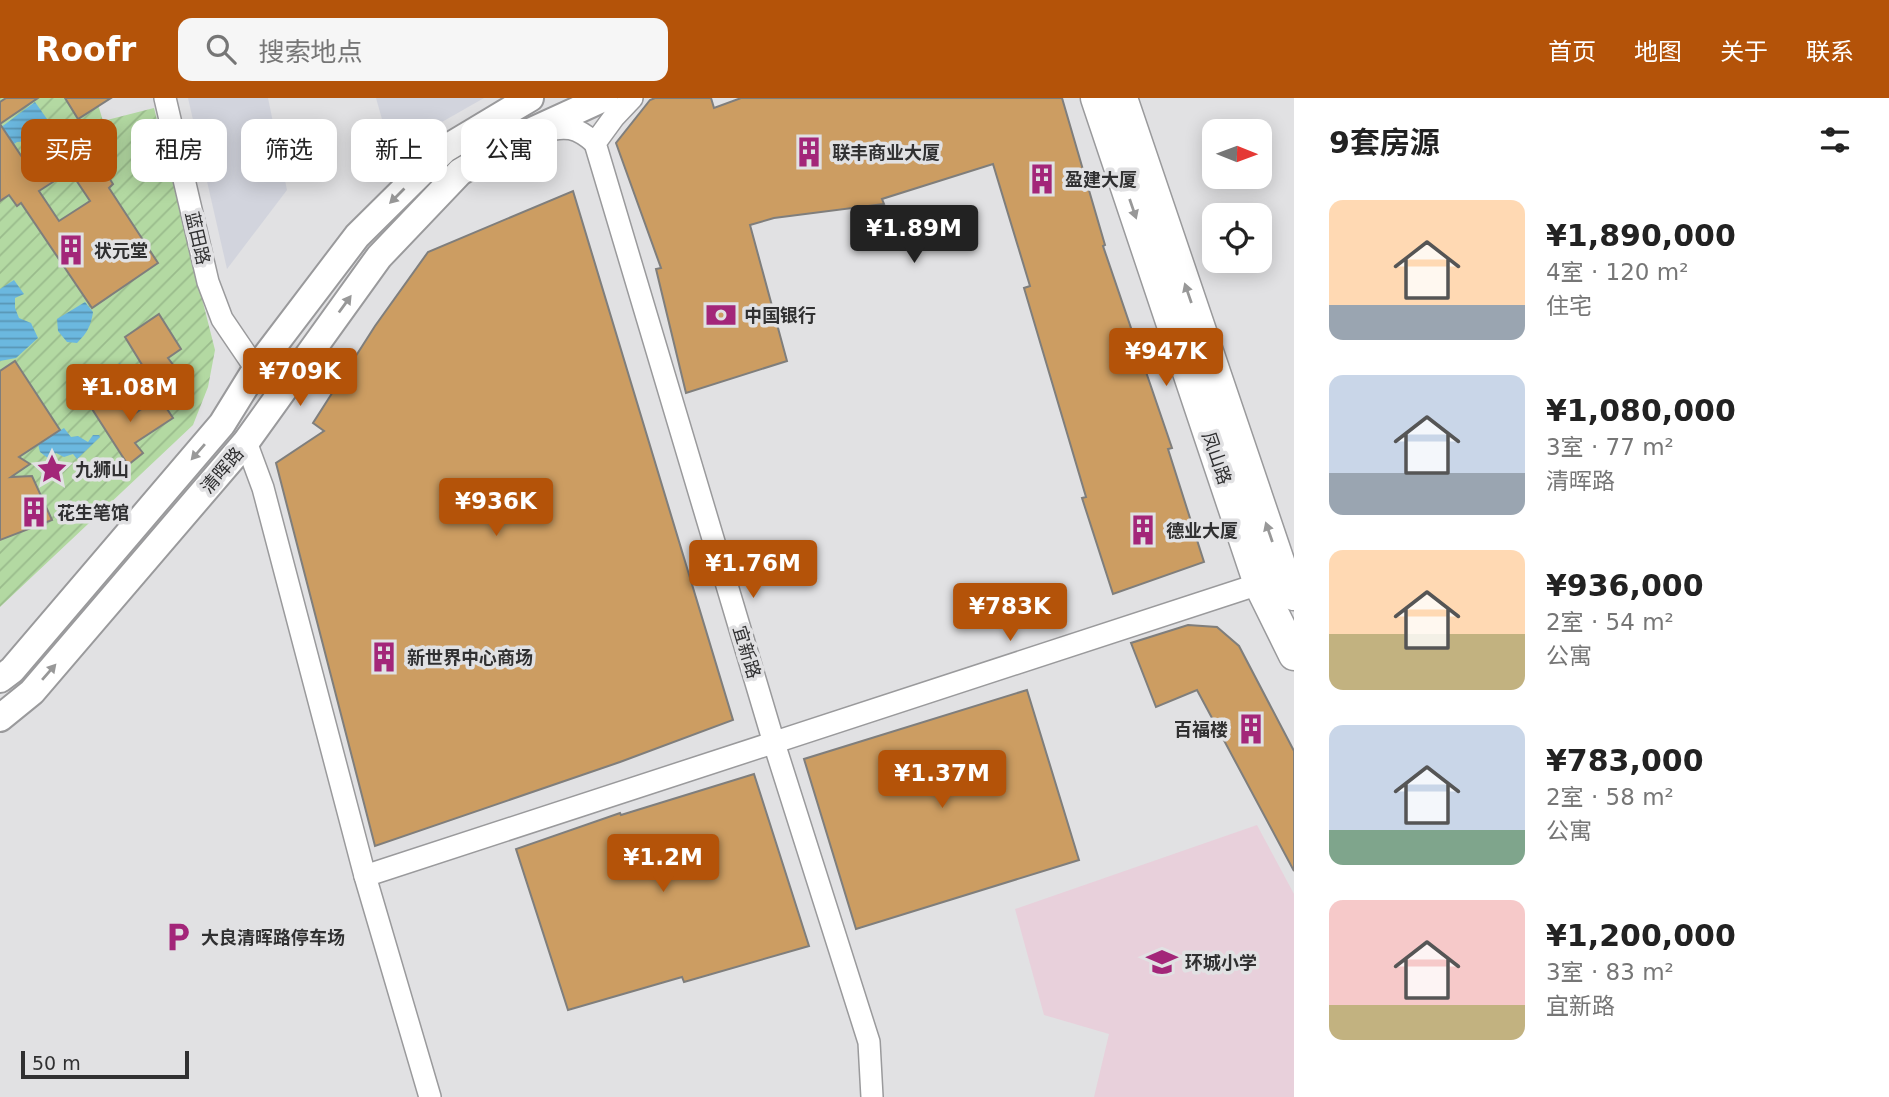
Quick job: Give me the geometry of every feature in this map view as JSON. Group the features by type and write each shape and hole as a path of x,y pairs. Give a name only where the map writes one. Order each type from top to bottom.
{"main road":[{"name":"凤山路","path":"1096,98 1282,579"},
{"name":"凤山路","path":"1122,98 1282,579 1294,655"}],"street":[{"name":"蓝田路","path":"165,98 208,282 222,319 256,369"},
{"name":"清晖路","path":"0,679 12,670 222,424 256,369 357,236 445,149 530,98"},
{"name":"清晖路","path":"557,119 604,98"},
{"path":"557,128 582,131 595,144 614,117 632,98"},
{"name":"宜新路","path":"595,144 774,743 869,1042 872,1097"},
{"name":"清晖路","path":"0,718 32,692 246,442 379,257 461,171"},
{"path":"246,442 263,488 365,876 430,1097"},
{"path":"365,876 1282,579"}],"shaded area":[{"path":"188,98 268,98 272,119 241,119 241,182 285,182 287,190 227,269 207,182 227,182 227,119 193,119"},
{"path":"376,98 484,98 447,119 382,119"},
{"name":"环城小学","path":"1257,825 1294,894 1294,1097 1094,1097 1109,1034 1044,1015 1015,909"}],"green space":[{"path":"0,98 96,98 102,119 21,119 21,182 117,182 117,119 111,119 154,108 157,119 131,119 131,182 173,182 215,350 208,387 193,425 0,607"}],"water":[{"path":"35,102 47,119 21,119 21,142 0,153 0,128"},
{"path":"14,280 24,294 15,298 19,318 31,323 38,338 16,358 0,361 0,289"},
{"path":"85,302 93,312 90,325 77,343 67,342 58,331 57,319"},
{"path":"120,363 144,402 132,411 115,384 88,398 83,389"},
{"path":"32,420 41,424 49,437 64,428 71,437 78,436 88,442 93,435 100,437 77,459 73,454 64,457 56,453 49,459 40,452"}],"building":[{"path":"6,98 38,98 0,124 0,102"},
{"path":"65,98 111,98 78,119"},
{"path":"711,98 714,108 741,98 1062,98 1105,245 1103,246 1172,448 1168,449 1204,562 1113,594 1082,498 1086,497 1024,288 1030,286 993,164 882,199 884,204 774,218 750,225 787,361 686,393 656,269 661,268 616,143 650,100"},
{"path":"0,124 21,156 21,182 53,182 39,191 59,221 90,201 77,182 112,182 109,188 158,263 92,308 21,203 17,206 9,195 0,201"},
{"path":"573,191 733,720 620,762 375,846 276,463 324,431 313,423 375,326 428,252"},
{"path":"159,314 181,349 168,358 174,366 152,381 125,337"},
{"path":"15,361 60,430 19,457 30,464 11,477 32,476 52,520 0,540 0,371"},
{"path":"115,393 131,416 159,397 173,418 135,443 143,453 128,465 92,409"},
{"name":"百福楼","path":"1188,625 1217,627 1239,646 1294,751 1294,871 1197,690 1156,707 1131,643"},
{"path":"1027,690 1079,860 856,929 804,759"},
{"path":"754,774 809,946 684,982 682,977 568,1010 516,849 620,813 621,815"}],"place":[{"name":"联丰商业大厦","path":"809,152"},
{"name":"盈建大厦","path":"1042,179"},
{"name":"状元堂","path":"71,250"},
{"name":"中国银行","path":"721,315"},
{"name":"九狮山","path":"52,469"},
{"name":"花生笔馆","path":"34,512"},
{"name":"德业大厦","path":"1143,530"},
{"name":"新世界中心商场","path":"384,657"},
{"name":"百福楼","path":"1251,729"},
{"name":"大良清晖路停车场","path":"178,937"},
{"name":"环城小学","path":"1162,962"}]}
